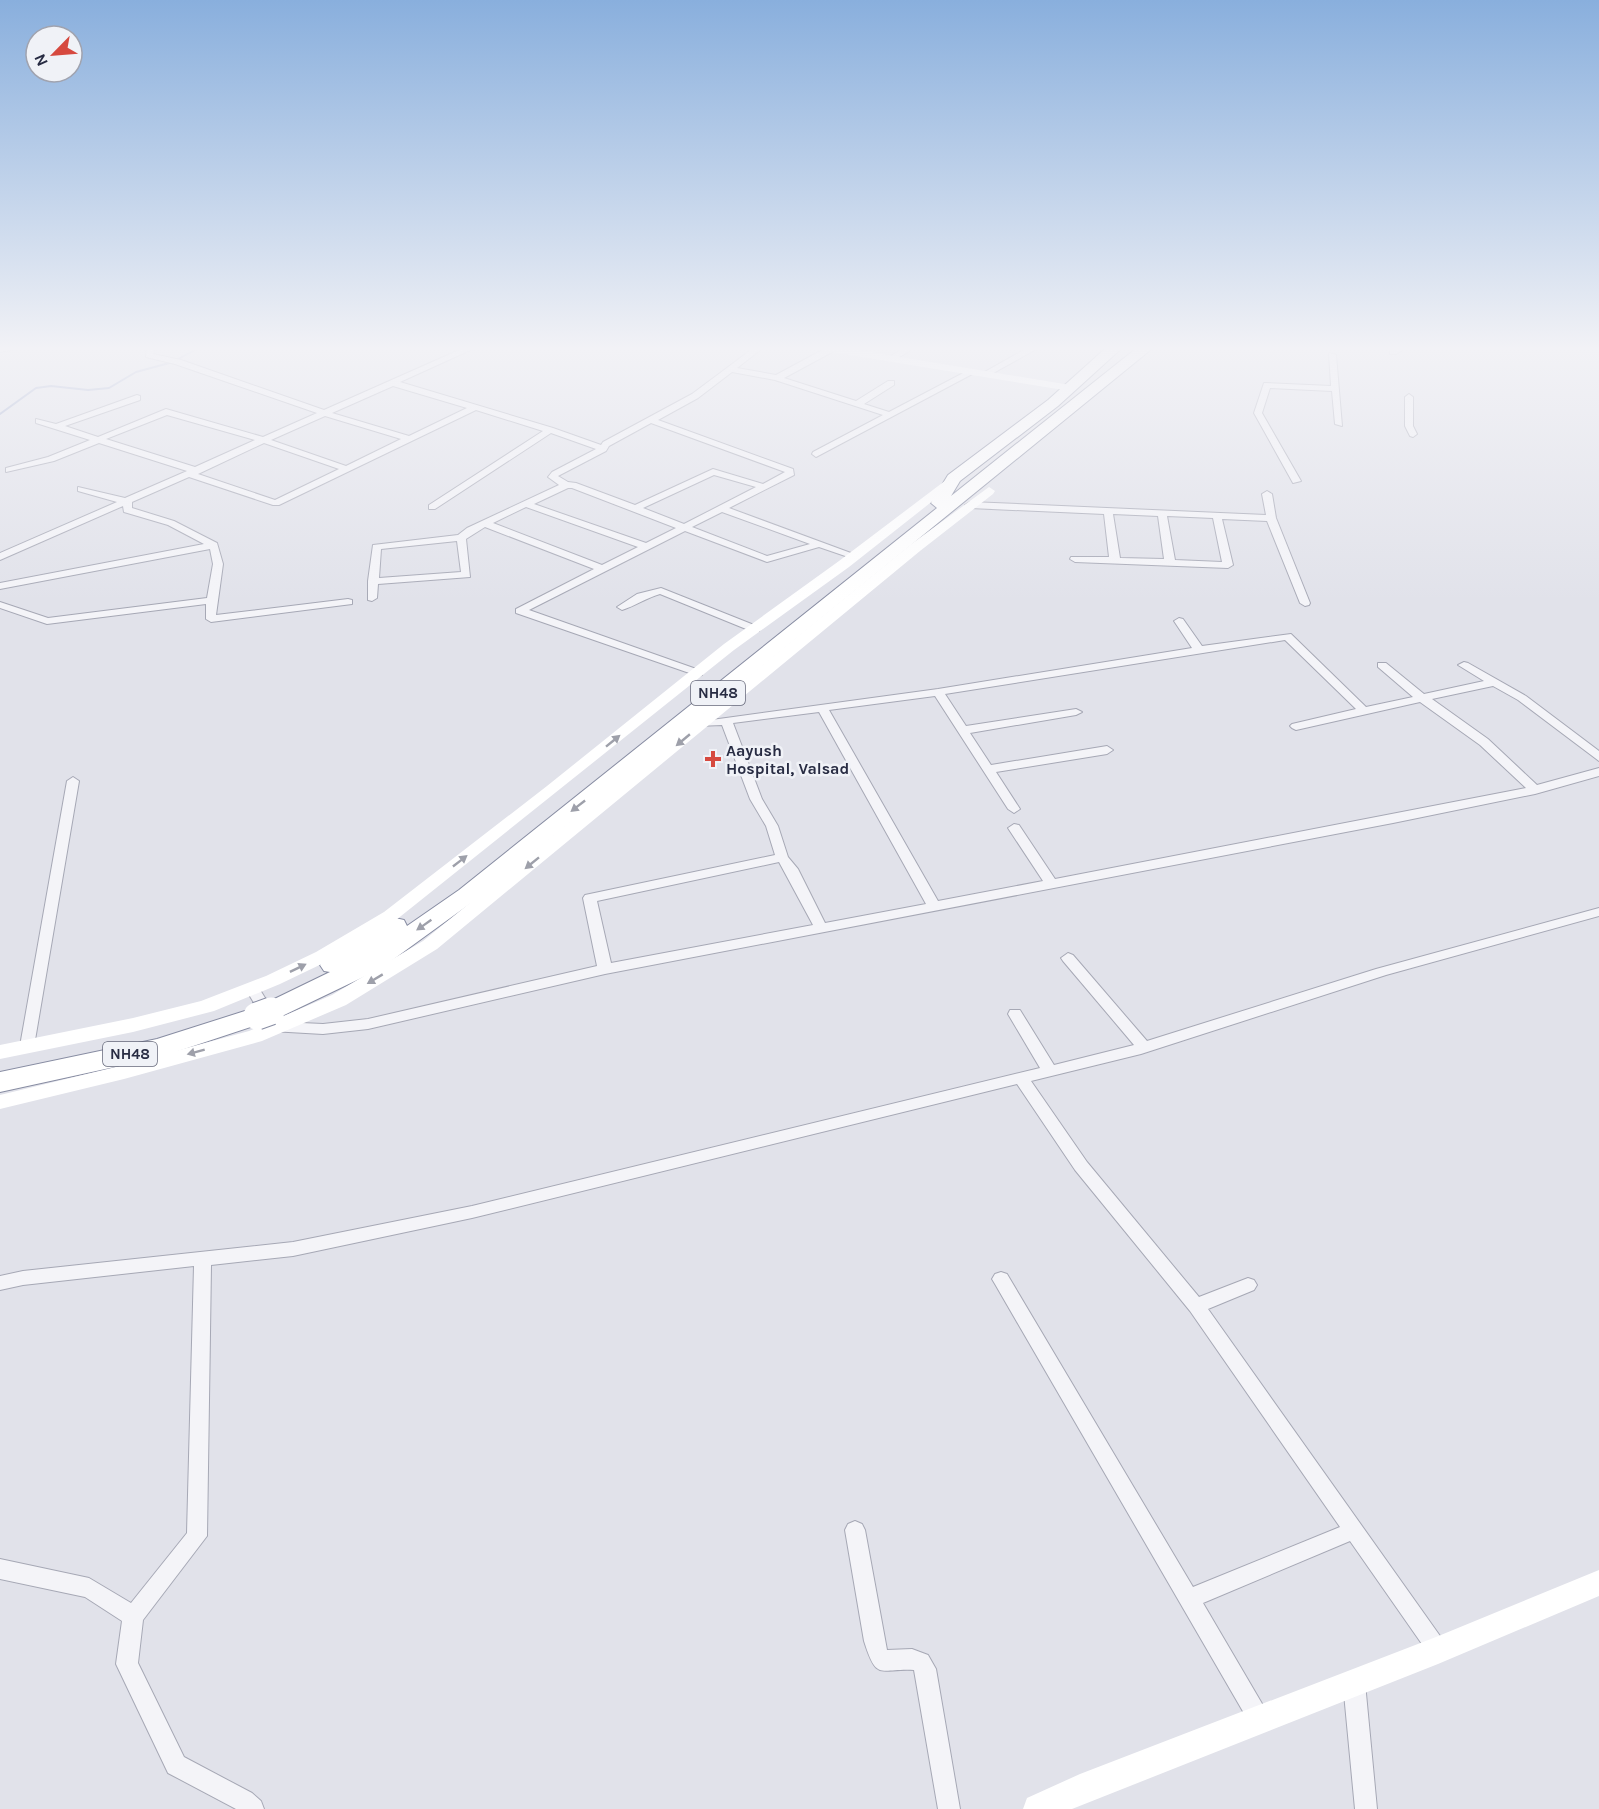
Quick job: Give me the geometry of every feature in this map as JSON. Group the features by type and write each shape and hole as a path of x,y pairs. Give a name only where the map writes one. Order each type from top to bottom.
{"highway":[{"path":"953,504 954,478 1014,431"},
{"name":"NH48","path":"0,1065 152,1034 261,1007 293,986 359,950 450,888 768,625 953,504 1036,431"},
{"name":"NH48","path":"0,1082 160,1048 371,963 467,895 1043,431"},
{"path":"989,491 1061,431"}],"street":[{"path":"75,431 276,503 425,431"},
{"path":"9,470 51,459 117,431"},
{"path":"233,431 347,469"},
{"path":"0,557 282,431"},
{"path":"384,431 409,439"},
{"path":"432,507 548,431"},
{"path":"554,431 603,449"},
{"path":"566,485 553,477 555,474 603,449 606,444 630,431"},
{"path":"682,431 791,473 520,611 591,633 698,673"},
{"path":"816,454 859,431"},
{"path":"1268,431 1296,481"},
{"path":"634,509 713,472 765,487"},
{"path":"0,1102 124,1072 255,1036 261,1007 323,956 390,916 698,673 768,625 954,478"},
{"path":"372,598 376,547 461,537 470,530 566,485 573,485 767,559 819,544"},
{"path":"81,489 128,502"},
{"path":"0,1052 133,1025 207,1006 261,1007 339,1000 430,945 701,724 953,504 989,491"},
{"path":"1267,494 1271,518 1305,603"},
{"path":"128,502 127,510 171,523 214,545"},
{"path":"526,504 648,547"},
{"path":"953,504 1271,518"},
{"path":"723,509 854,556"},
{"path":"1108,511 1115,561"},
{"path":"1162,514 1170,563"},
{"path":"1075,559 1228,565 1217,516"},
{"path":"484,524 603,569"},
{"path":"373,581 466,575 461,537"},
{"path":"0,586 214,545"},
{"path":"214,545 218,564 211,620 348,602"},
{"path":"622,607 641,596 661,591 768,625"},
{"path":"0,605 47,621 212,600"},
{"path":"1179,621 1199,650"},
{"path":"701,724 727,723 938,692 1287,636 1365,711"},
{"path":"1382,665 1484,742 1535,790"},
{"path":"1464,665 1522,698 1599,757"},
{"path":"1296,726 1495,682"},
{"path":"938,692 1014,809"},
{"path":"823,709 934,906"},
{"path":"964,730 1076,712"},
{"path":"727,723 756,799 771,826 782,857 791,869 820,926"},
{"path":"989,769 1107,750"},
{"path":"261,1007 323,1029 368,1023 605,969 1535,790 1599,772"},
{"path":"27,1046 73,780"},
{"path":"1014,828 1051,883"},
{"path":"605,969 590,898 782,857"},
{"path":"0,1283 23,1278 293,1248 472,1212 1144,1047 1381,972 1599,912"},
{"path":"1068,958 1144,1047"},
{"path":"1015,1014 1050,1071"},
{"path":"1021,1078 1081,1166 1196,1306 1438,1650"},
{"path":"203,1259 197,1536 133,1616 127,1664 176,1765 244,1801 253,1809"},
{"path":"1001,1279 1260,1719"},
{"path":"1196,1306 1248,1285"},
{"path":"855,1530 874,1641 879,1656 885,1662 912,1659 921,1662 925,1669 949,1809"},
{"path":"1190,1598 1355,1530"},
{"path":"0,1569 89,1588 133,1616"},
{"path":"1038,1809 1091,1785 1438,1650 1599,1583"},
{"path":"1354,1683 1366,1809"}],"place":[{"name":"Aayush Hospital, Valsad","path":"713,759"}]}
